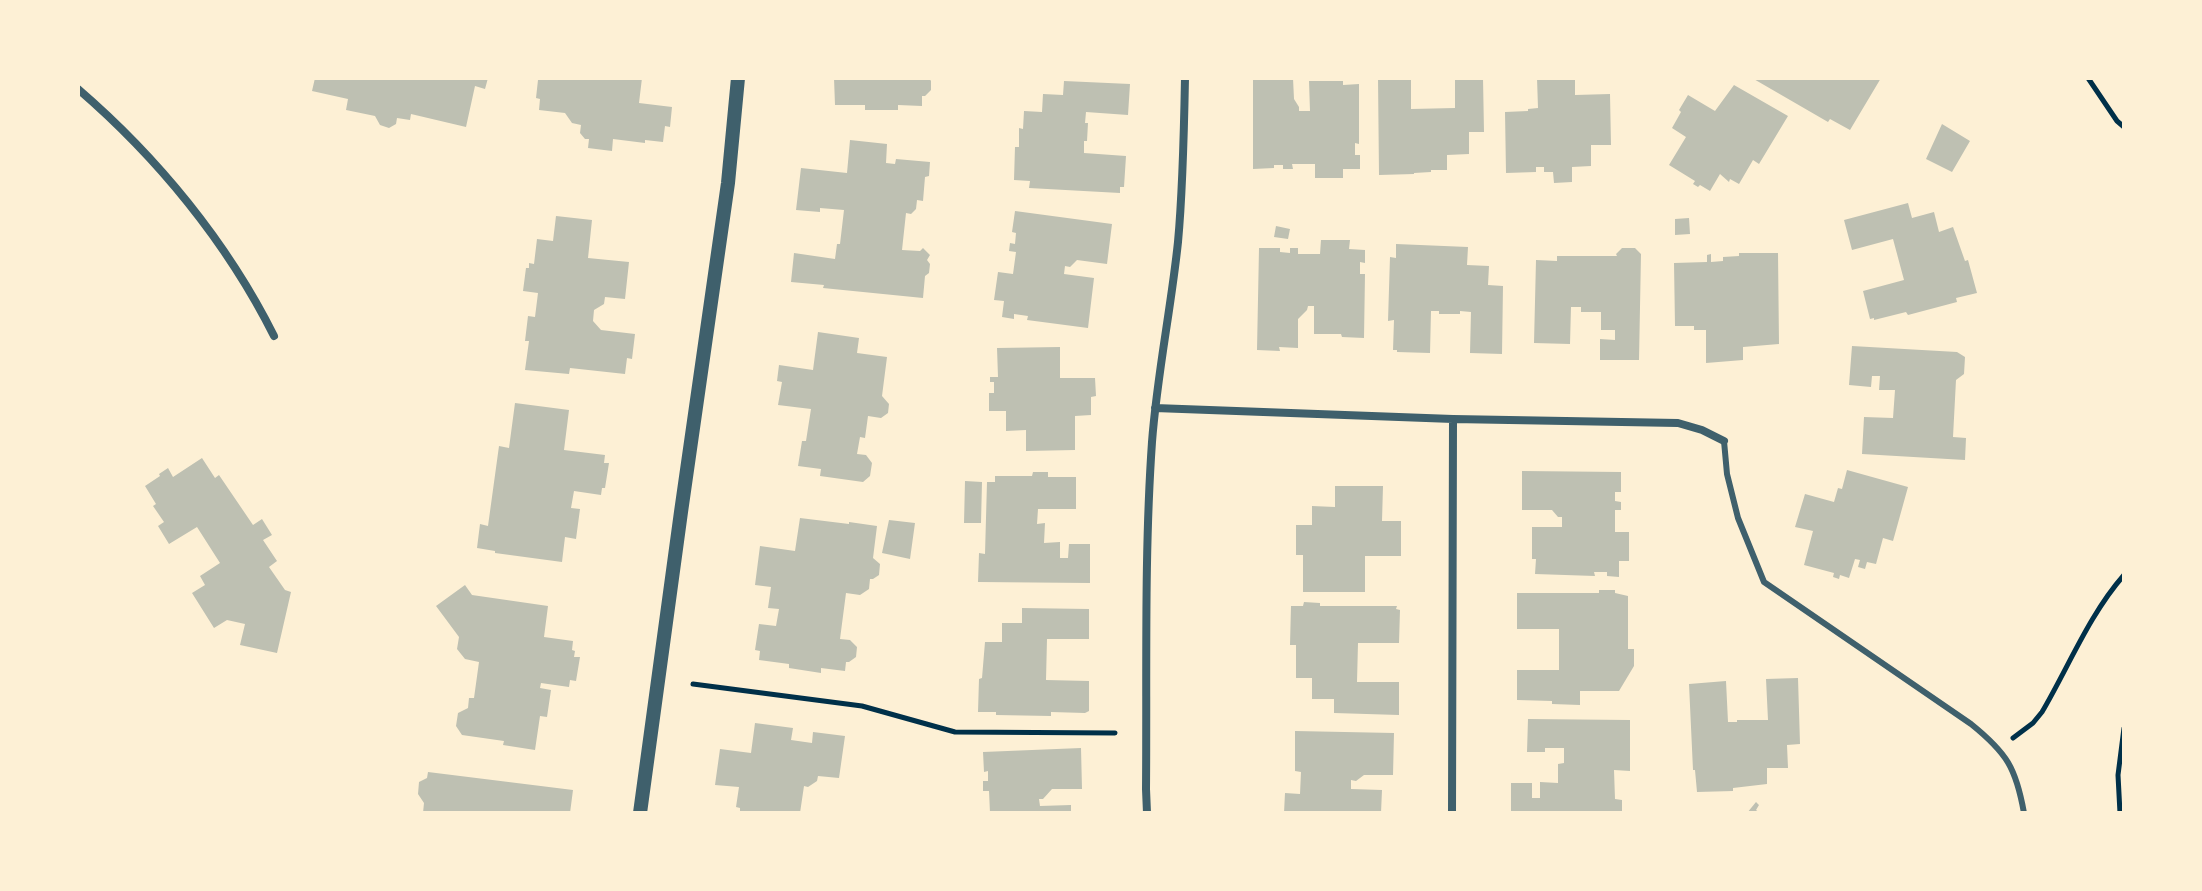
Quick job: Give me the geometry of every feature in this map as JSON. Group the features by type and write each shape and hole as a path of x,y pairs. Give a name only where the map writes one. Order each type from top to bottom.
{"street":[{"path":"640,813 728,183 738,78"},
{"path":"1147,813 1148,557 1155,408 1177,244 1185,78"},
{"path":"78,89 119,127 189,205 246,286 274,336"},
{"path":"1155,408 1453,419 1678,423 1724,441"},
{"path":"1452,813 1453,419"}],"lane":[{"path":"1724,441 1727,474 1738,518 1764,582 1990,740 2016,775 2024,813"}],"path":[{"path":"2088,78 2124,127"},
{"path":"1990,740 2013,739 2033,723 2089,624 2124,575"},
{"path":"693,684 862,706 955,732 1115,733"},
{"path":"2120,813 2118,775 2124,728"}],"building":[{"path":"315,78 488,78 485,89 475,86 466,127 411,114 410,120 397,118 396,124 389,128 380,125 375,116 346,110 348,99 312,91"},
{"path":"642,78 639,103 672,107 670,127 665,126 663,142 613,139 612,151 588,148 589,139 580,133 581,125 572,123 565,113 539,110 540,99 536,98 538,80"},
{"path":"834,78 929,78 931,90 922,96 922,106 898,105 898,110 865,110 865,105 835,105"},
{"path":"1253,78 1293,78 1294,99 1299,111 1310,111 1309,81 1359,84 1359,144 1355,143 1355,155 1360,155 1360,169 1343,169 1343,178 1315,178 1315,164 1292,164 1293,169 1274,165 1274,168 1253,169"},
{"path":"1378,78 1411,78 1411,109 1455,108 1455,78 1483,78 1484,132 1469,132 1469,154 1447,155 1447,170 1379,175"},
{"path":"1537,78 1575,78 1575,95 1610,94 1611,145 1591,145 1591,166 1572,167 1572,182 1554,183 1553,172 1544,172 1544,167 1536,167 1536,172 1506,173 1505,112 1538,108"},
{"path":"1752,78 1881,78 1850,130 1830,119 1828,122"},
{"path":"1064,81 1130,84 1128,115 1086,112 1085,123 1088,123 1084,153 1126,156 1124,187 1120,187 1120,193 1029,188 1030,181 1014,180 1015,147 1019,147 1019,128 1023,129 1024,111 1042,112 1043,94 1063,95"},
{"path":"1734,85 1788,116 1759,164 1753,160 1739,184 1730,179 1729,182 1720,174 1710,191 1693,184 1695,181 1669,165 1686,137 1672,128 1688,95 1715,111"},
{"path":"1942,124 1970,141 1952,172 1926,159"},
{"path":"850,140 887,144 886,163 895,164 896,159 930,162 923,201 917,200 916,209 911,214 906,213 902,250 920,251 923,248 930,255 923,298 791,282 794,253 835,259 844,210 796,210 801,168 847,173"},
{"path":"1908,203 1912,218 1934,212 1939,232 1953,227 1965,261 1968,260 1977,293 1956,298 1957,302 1908,315 1906,312 1870,319 1863,291 1904,280 1893,239 1852,250 1844,220"},
{"path":"1015,211 1112,224 1107,264 1077,260 1070,267 1065,266 1064,274 1094,278 1088,328 1027,320 1028,316 1014,314 1014,319 1002,317 1004,301 994,300 998,272 1013,274 1016,252 1009,251 1010,243 1015,244 1016,233 1012,232"},
{"path":"556,216 592,220 588,258 629,262 625,299 605,297 604,304 594,310 593,321 601,330 635,334 632,359 627,358 625,374 570,368 569,374 525,370 528,316 535,317 538,293 523,291 526,268 529,268 529,263 534,264 537,239 553,241"},
{"path":"1689,218 1690,234 1675,235 1675,219"},
{"path":"1276,226 1290,229 1288,239 1274,237"},
{"path":"1321,240 1350,240 1349,249 1365,250 1365,263 1360,262 1360,274 1365,274 1364,338 1314,334 1314,306 1308,306 1298,319 1298,348 1257,350 1259,248 1280,248 1280,252 1290,253 1290,248 1298,248 1298,254 1320,254"},
{"path":"1396,244 1468,247 1467,265 1489,266 1488,285 1503,286 1502,354 1470,353 1471,312 1460,311 1460,314 1439,314 1439,311 1431,311 1430,353 1393,350 1394,320 1388,321 1390,257 1396,258"},
{"path":"1622,248 1635,248 1641,254 1639,360 1600,360 1600,339 1615,340 1615,330 1601,330 1601,312 1581,312 1581,307 1571,307 1570,344 1534,343 1536,260 1557,261 1557,256 1617,256"},
{"path":"1739,253 1778,253 1779,344 1743,347 1743,360 1706,363 1706,330 1694,330 1694,326 1675,326 1674,263 1707,262 1707,255 1711,254 1711,262 1723,261 1723,257 1739,256"},
{"path":"818,332 859,338 857,353 887,357 882,396 889,404 888,413 881,418 868,416 865,438 860,437 857,454 866,455 872,463 870,476 863,482 820,476 821,469 798,466 811,409 778,405 782,382 777,381 779,365 813,370"},
{"path":"1852,346 1957,352 1965,357 1964,374 1956,380 1953,437 1966,438 1965,460 1862,454 1864,417 1893,418 1895,390 1879,390 1880,376 1872,376 1871,387 1849,385"},
{"path":"1060,347 1060,378 1095,378 1096,396 1091,397 1091,415 1075,416 1075,450 1026,451 1026,430 1006,431 1006,411 989,411 989,393 994,393 994,382 990,382 990,377 998,377 997,348"},
{"path":"515,403 569,410 564,450 605,455 604,463 609,463 601,495 574,491 571,508 580,509 576,539 565,537 562,562 477,548 480,524 488,526 499,446 509,448"},
{"path":"202,458 215,478 219,475 253,525 262,519 272,535 263,540 277,561 269,567 285,590 291,592 277,653 240,645 245,624 227,620 214,628 192,593 205,585 200,576 220,563 197,527 169,544 158,526 164,522 145,486 168,468 173,477"},
{"path":"1847,470 1908,487 1893,541 1883,538 1876,564 1867,562 1865,569 1858,567 1860,560 1855,559 1849,578 1840,575 1839,579 1833,577 1834,573 1804,565 1813,531 1795,527 1805,494 1834,502 1838,488 1842,489"},
{"path":"1522,471 1621,472 1621,492 1615,492 1615,501 1621,502 1621,510 1615,510 1615,532 1629,532 1629,561 1619,561 1619,577 1607,576 1607,572 1594,572 1595,576 1535,574 1532,527 1562,527 1562,517 1552,510 1522,510"},
{"path":"1033,472 1048,472 1048,477 1076,477 1076,509 1038,509 1037,524 1045,523 1044,543 1060,542 1060,558 1068,558 1069,544 1090,544 1090,583 978,582 979,553 985,554 987,482 995,482 995,476 1032,476"},
{"path":"965,481 982,482 981,523 964,523"},
{"path":"1335,486 1383,486 1382,521 1401,521 1401,556 1365,556 1365,592 1303,592 1303,555 1296,555 1296,525 1312,525 1312,506 1335,507"},
{"path":"800,518 877,526 873,558 880,564 879,575 870,579 869,589 860,595 846,593 840,639 850,640 857,647 856,657 846,662 845,671 821,668 821,673 789,668 789,664 759,660 760,651 755,650 759,624 776,626 779,609 768,608 771,587 755,585 760,546 795,551"},
{"path":"889,520 915,523 910,559 882,553"},
{"path":"465,585 472,595 548,606 544,637 573,641 574,657 580,657 576,681 570,680 569,687 541,683 540,688 551,690 547,717 540,716 535,750 503,745 504,741 462,735 456,726 458,713 468,708 469,698 474,698 479,662 465,659 457,649 459,637 436,606"},
{"path":"1599,590 1615,590 1615,593 1628,596 1628,649 1634,649 1634,666 1619,691 1580,691 1580,705 1517,700 1517,670 1559,670 1559,629 1517,629 1517,593 1599,593"},
{"path":"1304,602 1320,603 1320,606 1397,606 1396,609 1400,610 1399,643 1358,643 1357,682 1399,682 1399,715 1334,713 1334,699 1312,699 1312,678 1296,678 1296,645 1290,645 1291,606 1303,606"},
{"path":"1022,608 1089,609 1089,639 1047,639 1046,680 1089,681 1089,711 1051,712 1051,716 978,712 985,642 1002,642 1002,623 1022,623"},
{"path":"1798,678 1800,744 1787,745 1788,768 1767,768 1767,784 1733,788 1733,791 1697,792 1689,684 1726,681 1728,722 1737,722 1768,720 1766,679"},
{"path":"1528,719 1630,720 1630,771 1614,770 1615,799 1622,800 1622,813 1511,813 1511,783 1532,783 1532,798 1540,798 1540,782 1558,783 1558,764 1564,763 1564,748 1527,752"},
{"path":"755,723 793,728 791,740 812,743 813,732 845,736 839,778 818,776 817,781 804,786 800,813 740,813 740,808 736,807 739,787 715,785 720,749 751,753"},
{"path":"1295,731 1394,733 1393,775 1364,775 1356,781 1351,780 1351,789 1382,790 1381,813 1284,813 1285,793 1300,794 1301,772 1295,771"},
{"path":"1081,748 1082,789 1052,789 1043,799 1039,799 1040,806 1071,805 1071,813 990,813 989,791 983,791 983,781 988,781 988,771 984,772 983,752"},
{"path":"428,772 573,790 570,813 423,813 424,803 418,794 419,782 427,778"},
{"path":"1756,802 1759,805 1756,810 1760,813 1747,813"}]}
